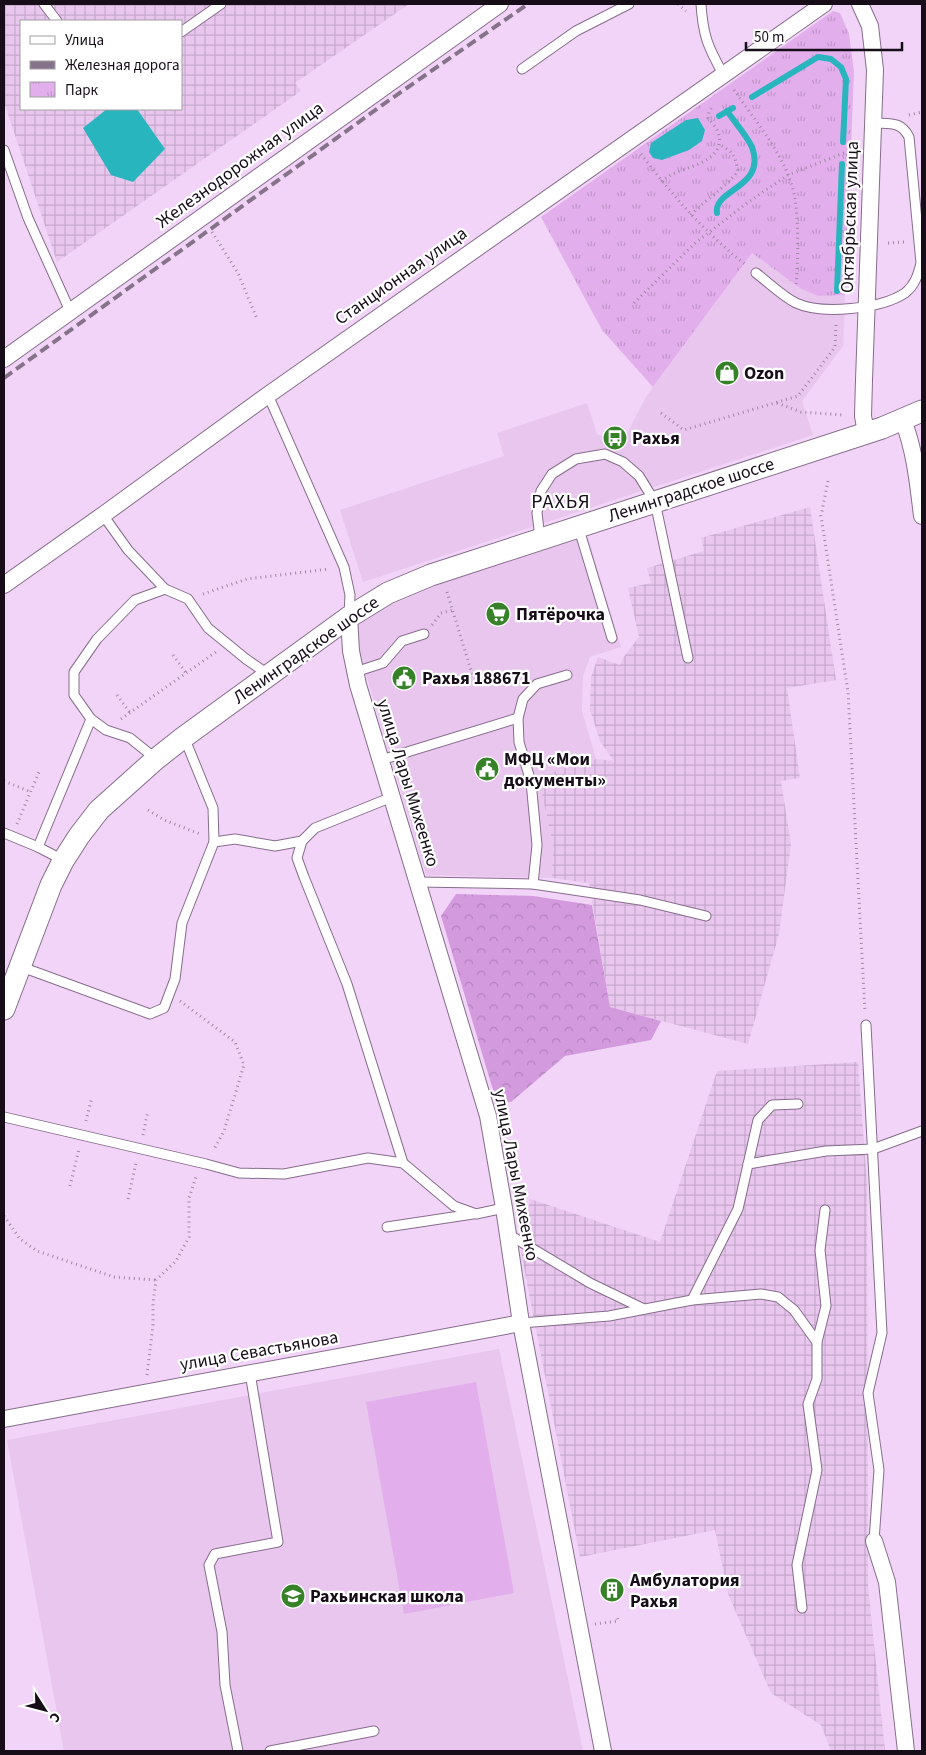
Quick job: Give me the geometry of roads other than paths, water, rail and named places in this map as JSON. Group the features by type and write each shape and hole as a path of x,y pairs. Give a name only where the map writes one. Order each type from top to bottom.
{"street":[{"name":"Железнодорожная улица","path":"4,359 500,4"},
{"name":"Станционная улица","path":"4,585 104,515 268,395 824,4"},
{"name":"Октябрьская улица","path":"860,4 870,26 876,70 866,306 864,425"},
{"name":"Ленинградское шоссе","path":"4,1009 51,885 64,860 99,810 184,736 349,617 388,593 441,571 656,502 864,425 903,420 922,411"},
{"path":"903,420 910,440 922,510"},
{"name":"улица Лары Михеенко","path":"349,617 351,651 355,672 488,1116 521,1324 603,1751"},
{"name":"улица Севастьянова","path":"4,1419 521,1324"},
{"path":"874,1541 887,1582 906,1751"}],"lane":[{"path":"44,4 56,20"},
{"path":"182,31 221,4"},
{"path":"522,69 576,31 629,4"},
{"path":"701,4 702,24 707,45 723,74"},
{"path":"756,273 795,302 813,308 836,309 885,303 905,292 917,280 921,263 909,137 904,128 896,124 874,123"},
{"path":"4,150 28,218 70,311"},
{"path":"268,395 344,567 350,596 349,617"},
{"path":"540,538 537,513 541,491 552,474 576,459 605,454 623,462 639,476 656,502 688,658"},
{"path":"104,515 128,550 165,589 188,599 208,628 269,675"},
{"path":"578,526 612,638"},
{"path":"156,759 130,738 106,730 90,719 74,695 74,672 97,639 135,600 165,589"},
{"path":"355,672 383,663 402,641 424,634"},
{"path":"533,884 537,845 531,782 519,742 518,718 523,699 537,684 567,675"},
{"path":"381,760 518,718"},
{"path":"38,847 90,719"},
{"path":"19,966 150,1014 164,1008 175,979 182,924 214,842 214,808 184,736"},
{"path":"392,797 316,828 302,842 297,858 347,984 403,1163"},
{"path":"8,835 64,860"},
{"path":"214,842 235,839 275,846 302,842"},
{"path":"417,882 533,884 640,900 706,916"},
{"path":"866,1025 882,1333 868,1392 879,1470 874,1541"},
{"path":"692,1300 738,1209 758,1120 772,1105 798,1104"},
{"path":"4,1117 239,1173 284,1174 368,1158 403,1163 454,1206 476,1214"},
{"path":"748,1164 826,1151 873,1149 922,1131"},
{"path":"387,1227 504,1208"},
{"path":"802,1608 797,1565 817,1470 808,1404 817,1379 817,1342 826,1306 820,1250 825,1210"},
{"path":"508,1234 590,1283 644,1309"},
{"path":"521,1324 608,1316 692,1300 761,1294 778,1297 794,1310 817,1342"},
{"path":"238,1751 225,1684 222,1632 209,1564 216,1554 278,1542 250,1373"},
{"path":"270,1751 374,1731"}],"waterway":[{"path":"752,97 818,57 831,59 841,67 846,79 843,142"},
{"path":"719,116 733,108"},
{"path":"717,213 718,205 723,198 746,180 752,171 755,161 750,143 727,111"},
{"path":"837,291 842,164"}],"railway":[{"path":"4,378 388,101 528,4"}],"place":[{"name":"Ozon","path":"727,373"},
{"name":"Рахья","path":"615,438"},
{"name":"Пятёрочка","path":"498,614"},
{"name":"Рахья 188671","path":"404,678"},
{"name":"МФЦ «Мои документы»","path":"487,769"},
{"name":"Амбулатория Рахья","path":"612,1590"},
{"name":"Рахьинская школа","path":"293,1596"}],"district":[{"name":"РАХЬЯ","path":"561,502"}]}
